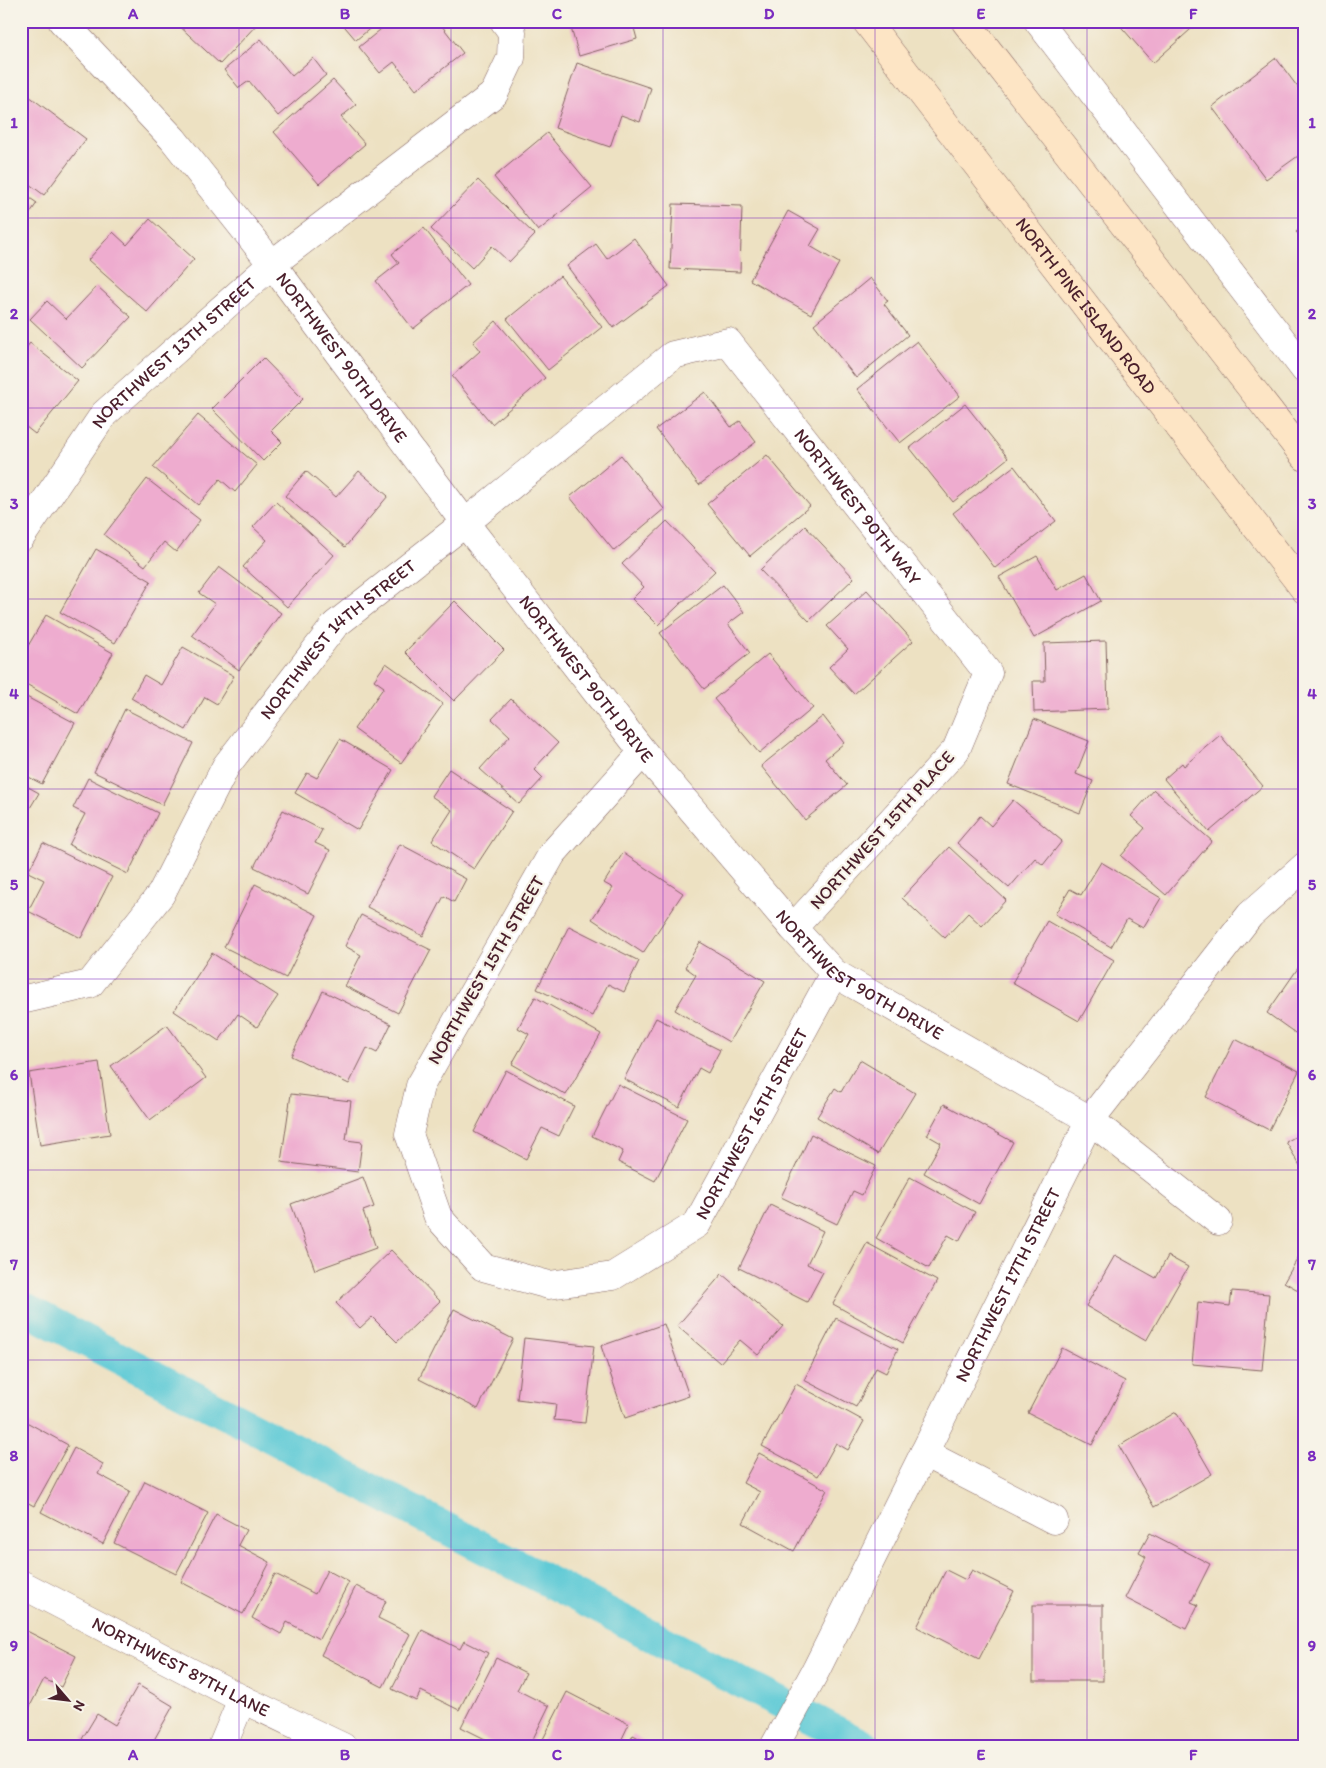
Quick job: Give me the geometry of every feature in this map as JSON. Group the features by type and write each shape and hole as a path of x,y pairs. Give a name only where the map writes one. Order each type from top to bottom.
{"main road":[{"name":"NORTH PINE ISLAND ROAD","path":"866,21 1305,590"},
{"path":"965,21 1305,457"}],"street":[{"name":"NORTHWEST 90TH DRIVE","path":"62,21 173,139 272,264 465,524 643,752 793,928 834,973 1090,1120 1218,1221"},
{"name":"NORTHWEST 13TH STREET","path":"21,538 104,414 272,264 494,94 511,58 512,32 504,21"},
{"path":"1038,21 1305,370"},
{"name":"NORTHWEST 14TH STREET","path":"21,1000 90,984 161,894 226,766 335,625 465,524 673,355 728,342"},
{"name":"NORTHWEST 90TH WAY","path":"728,342 988,673"},
{"name":"NORTHWEST 15TH PLACE","path":"793,928 956,750 988,673"},
{"name":"NORTHWEST 15TH STREET","path":"438,1217 409,1134 420,1086 552,854 643,752"},
{"name":"NORTHWEST 17TH STREET","path":"777,1741 816,1670 1090,1120 1250,915 1305,866"},
{"name":"NORTHWEST 16TH STREET","path":"438,1217 483,1267 549,1285 614,1276 697,1224 834,973"},
{"path":"924,1453 1054,1520"},
{"name":"NORTHWEST 87TH LANE","path":"21,1584 242,1699 343,1747"},
{"path":"222,1747 242,1699"}],"building":[{"path":"174,21 260,21 220,64"},
{"path":"340,21 379,21 356,40"},
{"path":"391,21 438,21 463,53 416,90 394,62 380,73 359,47"},
{"path":"569,21 632,21 637,39 579,56"},
{"path":"1116,21 1200,21 1153,63"},
{"path":"261,39 292,76 313,58 326,75 278,116 249,81 239,88 224,70"},
{"path":"1276,58 1305,97 1305,122 1303,124 1305,127 1305,151 1266,179 1212,107"},
{"path":"577,63 651,88 640,122 621,115 610,147 555,128"},
{"path":"333,80 356,105 341,117 365,144 319,184 274,132"},
{"path":"25,93 86,139 44,195 21,178 21,98"},
{"path":"547,133 592,187 538,231 494,177"},
{"path":"478,180 535,235 509,262 492,246 472,268 431,229"},
{"path":"21,192 37,203 21,226"},
{"path":"673,204 742,206 740,272 670,269"},
{"path":"788,211 820,229 810,246 839,263 811,314 750,280"},
{"path":"150,219 194,259 147,312 88,260 113,232 127,245"},
{"path":"1305,224 1305,241 1296,232"},
{"path":"424,228 468,285 413,329 376,281 399,263 392,254"},
{"path":"634,238 669,286 613,328 567,266 596,244 607,259"},
{"path":"560,276 602,327 548,370 507,319"},
{"path":"870,278 888,301 884,304 908,335 856,378 814,324"},
{"path":"97,286 131,317 82,368 30,319 47,301 66,319"},
{"path":"496,321 545,378 492,424 452,376 480,351 473,342"},
{"path":"917,341 960,396 900,443 857,389"},
{"path":"30,343 78,381 35,434 21,423 21,354"},
{"path":"263,358 303,399 271,431 282,442 263,461 212,409"},
{"path":"705,392 731,427 740,421 756,442 699,485 656,429"},
{"path":"965,404 1008,458 953,502 910,448"},
{"path":"198,415 257,465 235,492 220,479 198,505 153,467"},
{"path":"621,455 664,509 614,551 570,497"},
{"path":"767,455 810,506 750,556 707,504"},
{"path":"1014,466 1056,521 995,568 953,513"},
{"path":"306,471 336,497 359,471 388,496 345,547 285,496"},
{"path":"147,479 200,520 176,552 164,542 145,566 104,535"},
{"path":"276,502 334,555 287,607 243,567 267,540 253,527"},
{"path":"667,521 715,571 658,625 632,599 644,587 622,564"},
{"path":"805,526 854,578 809,621 760,570"},
{"path":"96,549 151,581 115,643 60,612"},
{"path":"1037,556 1057,590 1086,574 1101,601 1034,638 999,577"},
{"path":"219,567 281,613 239,670 192,635 215,604 199,593"},
{"path":"723,585 744,612 728,624 750,653 704,689 660,633"},
{"path":"867,590 913,641 854,694 829,667 848,649 827,626"},
{"path":"455,601 504,650 454,701 405,652"},
{"path":"46,615 113,653 78,714 21,681 21,658"},
{"path":"1106,641 1108,709 1034,712 1033,681 1045,681 1044,643"},
{"path":"183,647 234,676 217,704 205,697 186,730 131,698 144,675 161,685"},
{"path":"768,654 813,708 759,753 714,699"},
{"path":"386,663 443,704 401,763 354,729 384,687 374,680"},
{"path":"21,694 75,723 42,784 21,773"},
{"path":"511,699 558,743 534,769 543,778 519,804 480,769 510,736 492,719"},
{"path":"125,709 193,743 162,805 94,772"},
{"path":"823,716 844,743 825,759 847,785 805,820 761,766"},
{"path":"1034,719 1089,741 1076,774 1093,781 1080,813 1008,784"},
{"path":"1220,735 1263,786 1209,832 1164,779 1182,763 1184,766"},
{"path":"340,739 393,770 358,830 295,793 307,773 317,778"},
{"path":"449,769 512,811 474,869 432,841 452,810 431,796"},
{"path":"88,778 158,813 128,874 69,845 85,814 73,808"},
{"path":"21,783 39,793 21,823"},
{"path":"1154,790 1212,841 1166,895 1121,856 1145,828 1131,816"},
{"path":"1013,800 1062,841 1043,865 1035,858 1009,888 957,843 980,816 991,826"},
{"path":"283,810 322,830 315,843 330,850 308,894 254,867"},
{"path":"43,843 112,877 81,938 28,911 44,880 28,872"},
{"path":"400,844 466,879 454,902 444,896 423,936 367,907"},
{"path":"949,847 1006,900 982,926 968,913 945,938 902,898"},
{"path":"623,853 683,893 643,953 592,919 613,888 604,883"},
{"path":"1101,862 1161,898 1143,928 1127,919 1111,947 1055,914 1070,889 1081,895"},
{"path":"255,884 317,915 286,978 224,947"},
{"path":"361,915 431,950 398,1013 345,986 361,955 345,946"},
{"path":"1047,921 1114,960 1079,1021 1012,983"},
{"path":"569,926 639,961 624,992 608,984 592,1016 537,989"},
{"path":"700,942 765,981 729,1042 675,1010 696,975 685,967"},
{"path":"212,953 278,996 257,1027 238,1014 219,1041 174,1011"},
{"path":"1305,958 1305,1040 1267,1013"},
{"path":"323,991 391,1024 377,1053 367,1048 349,1084 291,1056"},
{"path":"535,997 601,1034 566,1095 512,1064 529,1034 518,1028"},
{"path":"656,1018 720,1050 708,1073 699,1068 679,1107 624,1079"},
{"path":"167,1025 206,1078 150,1120 111,1066"},
{"path":"1235,1039 1299,1071 1269,1130 1206,1097"},
{"path":"860,1060 915,1093 878,1154 817,1117 835,1088 841,1092"},
{"path":"99,1062 110,1134 40,1145 29,1073"},
{"path":"506,1070 574,1106 559,1136 542,1128 526,1159 474,1132"},
{"path":"618,1084 687,1119 655,1181 618,1162 623,1151 592,1136"},
{"path":"291,1094 351,1101 346,1140 362,1142 358,1172 281,1162"},
{"path":"944,1104 1013,1142 979,1204 924,1173 941,1143 927,1135"},
{"path":"1305,1131 1305,1174 1286,1142"},
{"path":"811,1134 876,1166 862,1195 853,1191 837,1224 781,1197"},
{"path":"363,1177 374,1207 363,1211 376,1248 315,1270 291,1204"},
{"path":"910,1177 975,1212 959,1241 948,1235 929,1268 876,1238"},
{"path":"770,1205 823,1231 807,1264 823,1272 807,1302 739,1268"},
{"path":"867,1243 937,1281 903,1343 833,1304"},
{"path":"1305,1246 1305,1294 1284,1282"},
{"path":"391,1250 440,1301 397,1342 372,1317 360,1328 336,1303"},
{"path":"1115,1255 1156,1278 1168,1256 1188,1267 1146,1341 1086,1306"},
{"path":"722,1274 783,1326 758,1355 740,1340 720,1363 677,1326"},
{"path":"1232,1291 1269,1294 1262,1370 1192,1364 1198,1302 1230,1306"},
{"path":"454,1309 513,1339 478,1409 419,1379"},
{"path":"836,1318 898,1349 886,1373 876,1368 856,1407 804,1380"},
{"path":"664,1324 689,1396 625,1418 601,1346"},
{"path":"524,1338 594,1346 585,1423 554,1420 556,1404 517,1399"},
{"path":"1062,1348 1125,1381 1092,1445 1028,1413"},
{"path":"796,1384 864,1421 848,1450 836,1443 818,1476 762,1446"},
{"path":"1176,1412 1212,1474 1154,1507 1119,1446"},
{"path":"21,1419 68,1445 34,1506 21,1499"},
{"path":"74,1448 103,1464 98,1474 130,1491 103,1544 41,1512"},
{"path":"759,1453 827,1490 794,1551 743,1523 760,1492 743,1483"},
{"path":"145,1481 208,1513 176,1574 114,1543"},
{"path":"216,1514 246,1530 238,1545 270,1562 243,1614 181,1582"},
{"path":"1150,1533 1210,1564 1191,1602 1198,1605 1186,1629 1125,1598 1146,1557 1139,1553"},
{"path":"327,1570 349,1582 319,1639 287,1622 281,1634 252,1618 275,1574 315,1594"},
{"path":"946,1570 966,1580 972,1570 1014,1591 979,1659 917,1627"},
{"path":"356,1586 386,1601 378,1618 410,1634 383,1687 321,1655"},
{"path":"1033,1605 1103,1605 1103,1681 1033,1681"},
{"path":"21,1628 76,1656 61,1687 44,1679 28,1710 21,1707"},
{"path":"422,1630 460,1649 464,1641 488,1653 459,1710 421,1691 416,1701 392,1689"},
{"path":"496,1658 526,1673 517,1690 549,1706 529,1747 501,1747 461,1727"},
{"path":"138,1685 173,1706 150,1747 96,1747 82,1739 97,1714 115,1725"},
{"path":"567,1692 629,1724 618,1747 539,1747"},
{"path":"633,1735 656,1747 627,1747"}],"waterway":[{"path":"21,1307 866,1747"}]}
